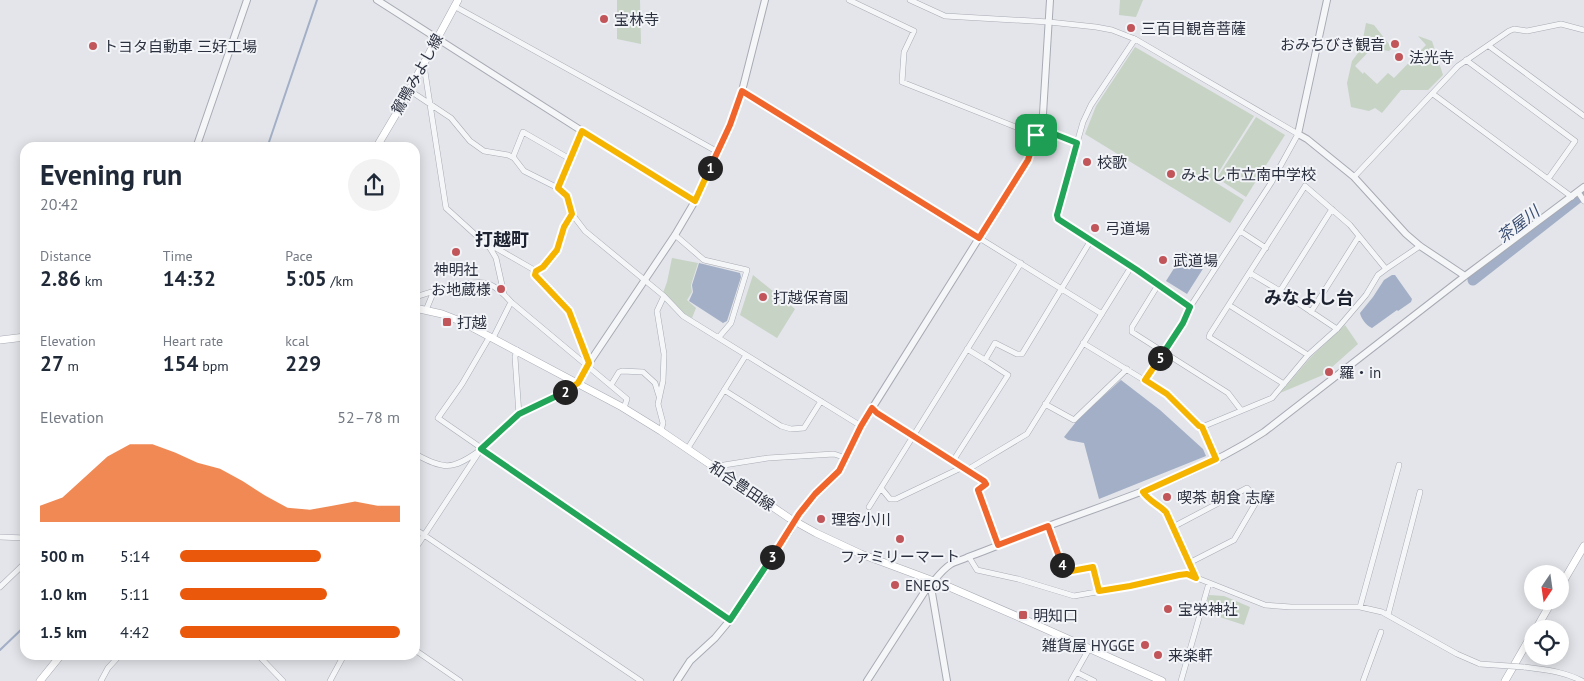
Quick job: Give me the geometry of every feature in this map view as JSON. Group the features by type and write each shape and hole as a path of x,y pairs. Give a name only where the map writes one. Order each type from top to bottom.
{"main road":[{"name":"鴛鴨みよし線","path":"379,142 456,3"},
{"name":"和合豊田線","path":"420,309 451,318 491,337 624,408 661,430 789,518 816,533 861,554 1021,618 1162,681"},
{"path":"0,340 20,338"},
{"path":"1569,572 1584,546"},
{"path":"1505,681 1524,648"},
{"path":"40,681 57,660"}],"street":[{"path":"198,142 247,0"},
{"path":"377,0 695,201"},
{"path":"420,457 436,465 446,466 460,462 481,449 519,414 563,393 578,383 588,364 675,235 695,201 730,125 742,91 765,0"},
{"path":"849,0 914,31 904,52 902,82 1038,132 1077,143"},
{"path":"910,0 945,16 1049,22 1112,30 1135,39 1307,139 1354,178 1406,234 1420,246 1465,276"},
{"path":"677,681 690,661 715,638 730,620 799,514 815,494 839,471 861,426 1028,160 1038,132 1044,100 1050,0"},
{"path":"1145,380 1271,183 1298,134 1327,0"},
{"path":"456,3 718,152"},
{"path":"1354,178 1458,66 1514,29 1527,31 1561,24 1584,30"},
{"path":"1135,39 1091,105 1083,122 1057,215 1058,219 1190,307"},
{"path":"1489,46 1584,116"},
{"path":"1466,60 1575,140 1548,179"},
{"path":"421,67 425,72 446,208 490,248 496,258 505,294 511,302 588,364 627,399 624,408"},
{"path":"409,90 451,118 470,141 484,152 513,157 524,171 558,188 567,196 572,214 591,236 664,296 683,316 861,426"},
{"path":"742,91 1102,314"},
{"path":"1433,94 1548,179 1579,196"},
{"path":"558,188 582,131"},
{"path":"513,157 523,132 570,158"},
{"path":"1284,384 1209,338 1305,186 1360,236 1386,268"},
{"path":"867,681 925,591 939,574 952,563 1143,492 1246,444 1465,276 1579,196 1584,187"},
{"path":"1280,291 1332,210"},
{"path":"536,271 543,267 557,250 564,227 572,214"},
{"path":"1240,231 1266,248"},
{"path":"675,235 704,260 747,270 731,323 719,338"},
{"path":"1311,312 1360,236"},
{"path":"985,360 995,343 1018,354 1022,354 1091,240"},
{"path":"1202,427 1272,398 1308,355 1337,329 1366,295 1378,275 1420,246"},
{"path":"490,248 496,248 536,271"},
{"path":"869,507 1021,263"},
{"path":"881,488 890,499 896,499 965,469 1027,434 1131,267"},
{"path":"536,271 535,275 569,311 588,364"},
{"path":"1250,273 1337,329"},
{"path":"420,295 478,282 489,284 505,294"},
{"path":"494,288 502,284"},
{"path":"1158,285 1131,330 1228,392 1241,410"},
{"path":"426,310 434,291"},
{"path":"661,430 663,423 658,410 663,381 664,354 657,311 664,296"},
{"path":"511,302 462,384 438,418 730,620"},
{"path":"1229,305 1308,355"},
{"path":"1083,343 1167,394 1202,427 1216,459"},
{"path":"953,461 1008,375 967,349"},
{"path":"516,350 519,414"},
{"path":"688,448 746,354"},
{"path":"1045,404 1074,420 1127,369"},
{"path":"611,385 619,372 643,372 655,383 659,397"},
{"path":"724,390 781,426 792,429 804,428 821,401"},
{"path":"872,408 984,481 986,484 978,490 998,545"},
{"path":"420,542 481,449"},
{"path":"717,468 724,465 768,458 834,454 846,458"},
{"path":"1360,607 1398,465"},
{"path":"1173,528 1247,488 1258,499 1234,540 1189,563"},
{"path":"1143,492 1166,512 1196,578"},
{"path":"1388,615 1420,492"},
{"path":"1048,526 1063,570 1066,572 1093,567 1099,591"},
{"path":"420,533 642,681"},
{"path":"0,537 20,538"},
{"path":"968,557 977,570 1018,579 1074,596 1187,574 1265,605 1291,608 1360,607 1388,615 1457,654 1480,664 1557,671 1582,681"},
{"path":"0,588 20,568"},
{"path":"934,582 932,593 947,681"},
{"path":"1182,681 1209,583"},
{"path":"1363,681 1381,632"},
{"path":"1071,681 1089,649"},
{"path":"420,653 460,681"},
{"path":"101,681 108,668 115,660"},
{"path":"263,660 283,681"},
{"path":"330,681 341,660"},
{"path":"1076,672 1094,681"}],"green space":[{"path":"617,0 640,0 641,44 617,39"},
{"path":"1120,0 1143,0 1136,17 1119,15"},
{"name":"法光寺","path":"1366,23 1374,25 1392,48 1389,51 1372,48 1355,66 1377,84 1388,73 1394,78 1426,45 1418,36 1432,41 1443,75 1428,90 1401,90 1382,113 1375,108 1369,111 1351,107 1347,83 1352,61 1361,49"},
{"path":"1135,47 1254,116 1213,181 1244,200 1230,223 1085,134 1096,106"},
{"path":"1256,117 1285,135 1246,197 1217,178"},
{"path":"672,258 698,263 691,285 692,292 687,300 696,308 692,318 685,314 663,293"},
{"path":"753,275 795,309 777,338 740,315"},
{"path":"1345,325 1358,344 1323,375 1280,393 1311,357"},
{"path":"1209,595 1224,596 1250,607 1244,625 1204,612"}],"water":[{"path":"1185,251 1206,264 1187,294 1166,281"},
{"path":"699,263 740,273 741,277 727,321 723,323 689,301 693,292 692,285"},
{"path":"1395,275 1412,299 1411,302 1372,328 1364,322 1360,313 1384,280"},
{"path":"1121,380 1160,410 1203,449 1206,456 1099,499 1084,443 1068,440 1064,437 1080,417"}],"waterway":[{"path":"269,142 317,0"},
{"name":"茶屋川","path":"1473,280 1584,193"},
{"path":"0,650 20,631"}],"place":[{"name":"宝林寺","path":"604,19"},
{"name":"三百目観音菩薩","path":"1131,28"},
{"name":"おみちびき観音","path":"1395,44"},
{"name":"トヨタ自動車 三好工場","path":"93,46"},
{"name":"法光寺","path":"1399,57"},
{"name":"校歌","path":"1087,162"},
{"name":"みよし市立南中学校","path":"1171,174"},
{"name":"弓道場","path":"1095,228"},
{"name":"神明社","path":"456,252"},
{"name":"武道場","path":"1163,260"},
{"name":"お地蔵様","path":"501,289"},
{"name":"打越保育園","path":"763,297"},
{"name":"打越","path":"447,322"},
{"name":"羅・in","path":"1329,372"},
{"name":"喫茶 朝食 志摩","path":"1167,497"},
{"name":"理容小川","path":"821,519"},
{"name":"ファミリーマート","path":"900,539"},
{"name":"ENEOS","path":"895,585"},
{"name":"宝栄神社","path":"1168,609"},
{"name":"明知口","path":"1023,615"},
{"name":"雑貨屋 HYGGE","path":"1145,645"},
{"name":"来楽軒","path":"1158,655"}],"district":[{"name":"打越町","path":"502,239"},
{"name":"みなよし台","path":"1309,297"}],"route":[{"path":"742,91 979,238 1028,160 1036,135 1039,128 1077,143 1057,215 1058,219 1190,307 1183,323 1145,380 1167,394 1202,427 1216,459 1143,492 1166,512 1196,578 1187,574 1179,575 1099,591 1093,567 1066,572 1063,570 1048,526 998,545 978,490 986,484 984,481 872,408 839,471 815,494 799,514 730,620 481,449 519,414 563,393 578,383 589,363 569,311 535,275 536,271 543,267 557,250 564,227 572,214 567,196 558,188 582,131 695,201 730,125 742,91"}]}
